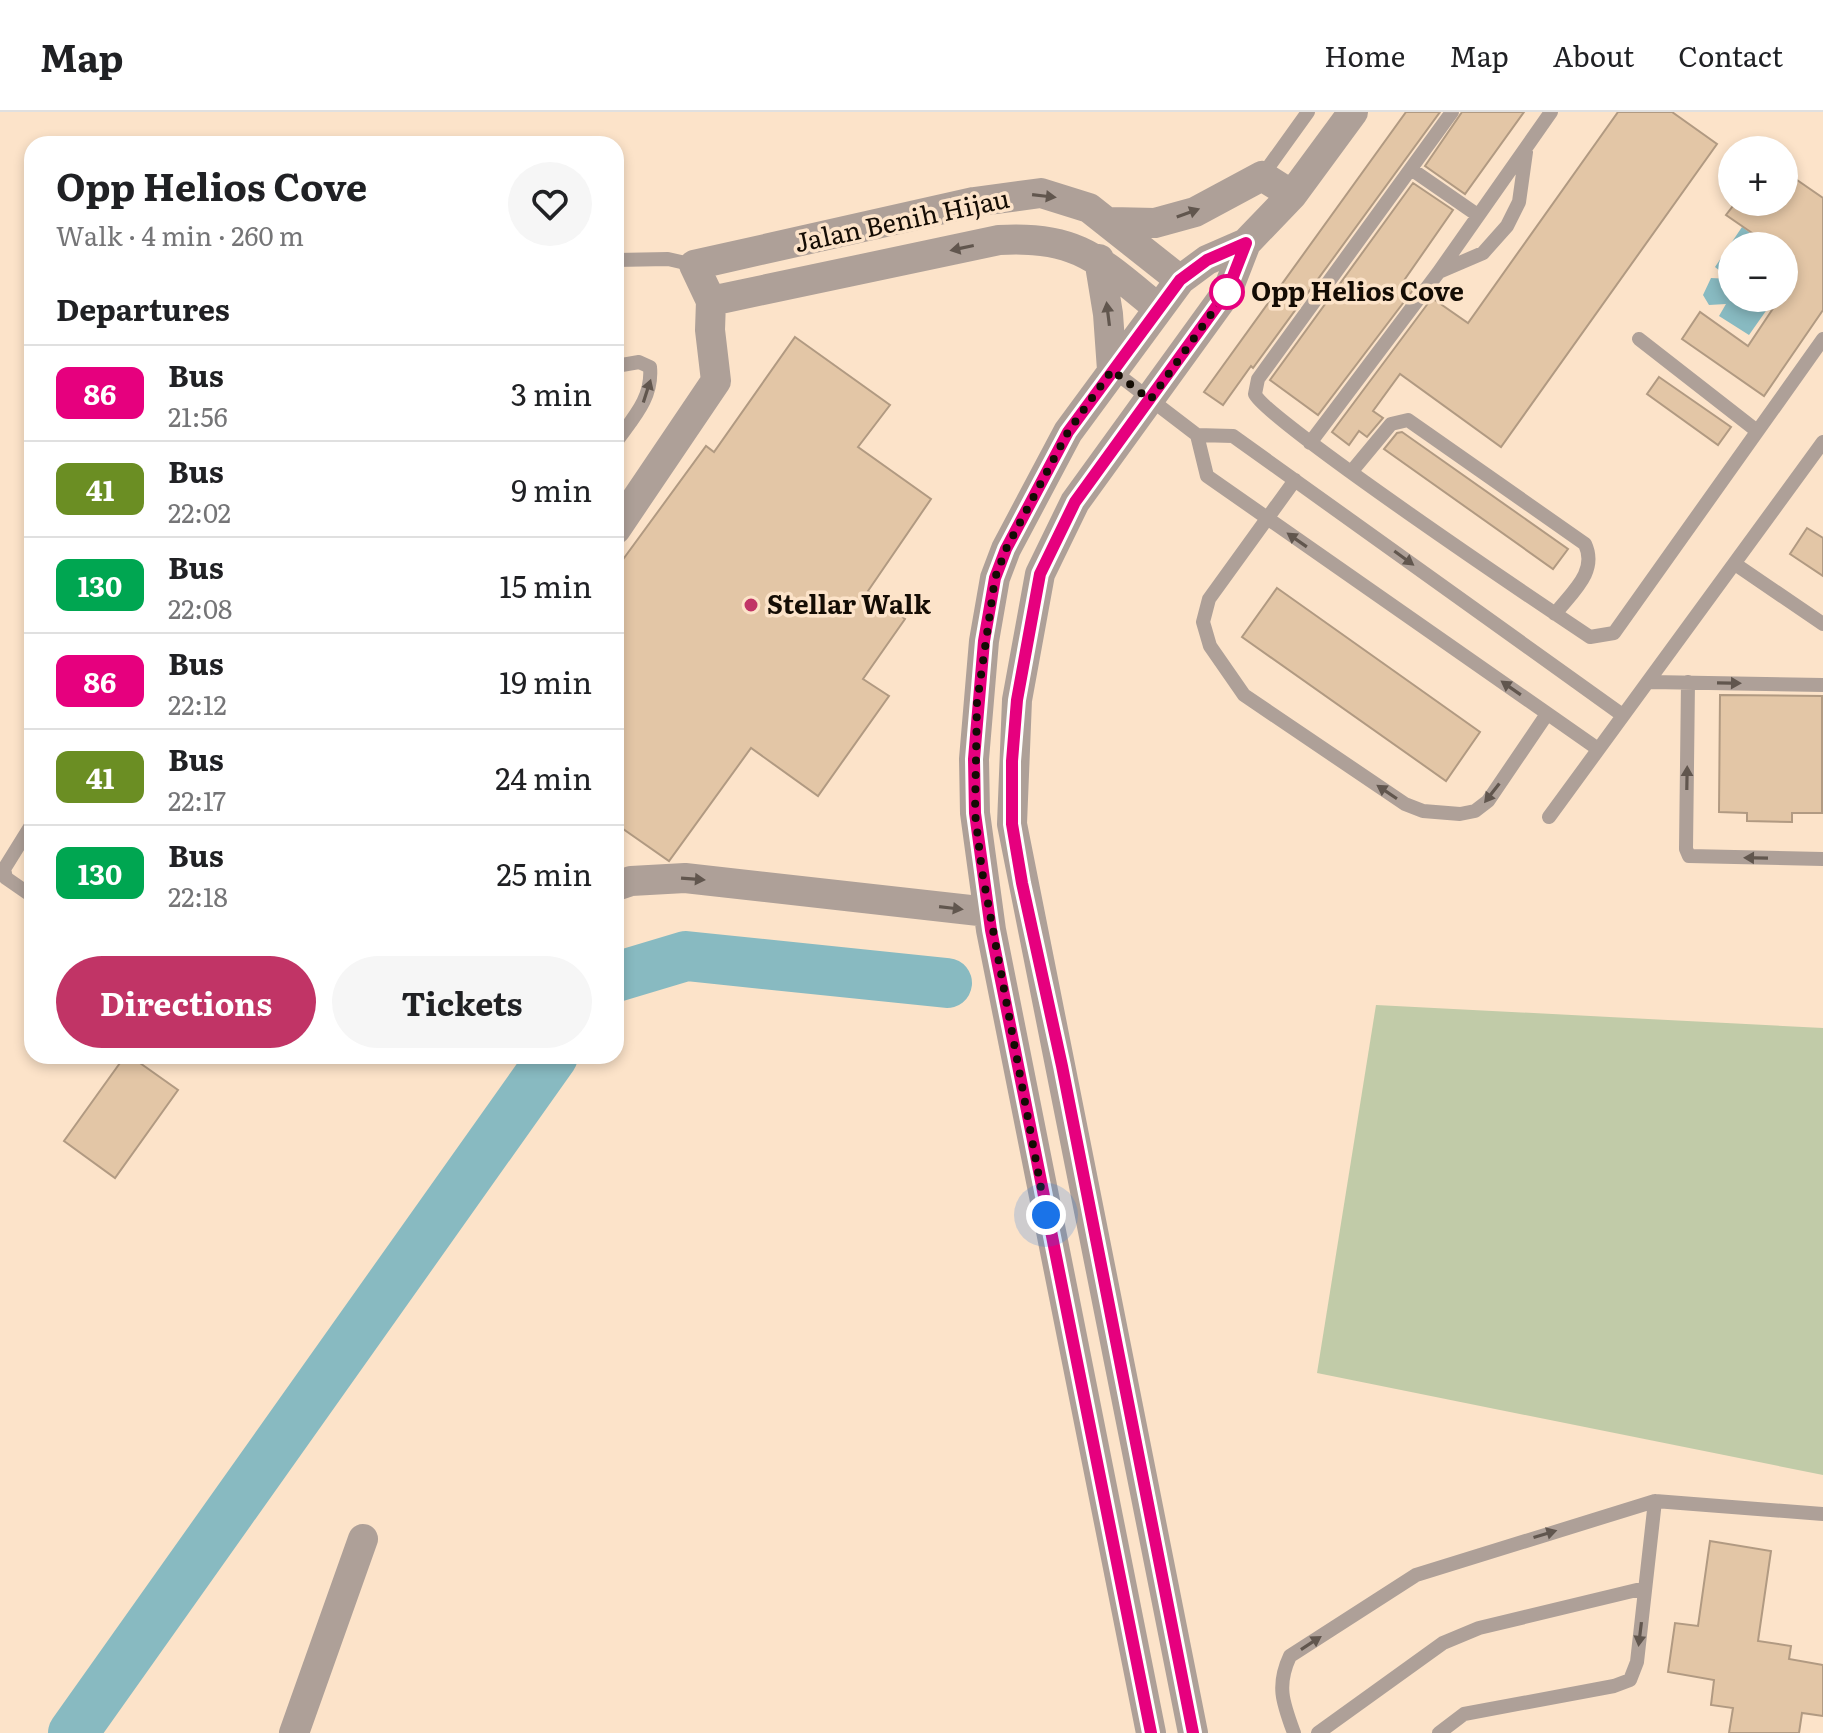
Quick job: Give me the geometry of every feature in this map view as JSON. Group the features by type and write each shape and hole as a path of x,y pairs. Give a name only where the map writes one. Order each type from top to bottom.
{"street":[{"path":"1193,1733 1012,824 1012,761 1019,685 1040,574 1075,502 1227,292 1246,243 1292,195 1353,112"},
{"path":"1111,222 1155,223 1195,212 1262,176 1292,195"},
{"name":"Jalan Benih Hijau","path":"694,265 974,202 1041,193 1089,208 1111,222 1180,280"},
{"name":"Jalan Benih Hijau","path":"711,301 999,240 1064,243 1099,259 1158,308"},
{"path":"1151,1733 989,921 975,813 974,759 984,641 995,578 1019,519 1061,444 1180,280 1207,260 1246,243"},
{"path":"1099,259 1108,314 1112,370"},
{"path":"624,517 716,381 711,301 694,265"},
{"path":"624,883 685,878 989,921"},
{"path":"294,1733 363,1539"}],"lane":[{"path":"1262,176 1308,112"},
{"path":"1452,112 1254,386 1257,401 1310,443 1590,637 1614,633 1823,339"},
{"path":"1310,443 1438,273 1476,214 1551,112"},
{"path":"1438,273 1483,253 1507,226 1519,202 1527,148"},
{"path":"1411,169 1476,214"},
{"path":"624,260 668,259 694,265"},
{"path":"1639,339 1757,431"},
{"path":"624,365 645,364 650,367 652,382 648,397 624,431"},
{"path":"1112,370 1197,435 1233,436 1621,714"},
{"path":"1352,471 1391,424 1408,420 1585,544 1591,556 1588,572 1555,614"},
{"path":"1197,435 1207,476 1598,749"},
{"path":"1549,817 1621,714 1651,682 1823,442"},
{"path":"1295,480 1209,599 1203,622 1210,646 1244,695 1405,804 1423,811 1460,814 1475,811 1488,801 1547,714"},
{"path":"1735,564 1823,624"},
{"path":"1651,682 1823,685"},
{"path":"1688,682 1686,849 1689,856 1823,859"},
{"path":"24,837 4,869 6,878 24,890"},
{"path":"1294,1733 1280,1696 1281,1676 1290,1656 1404,1583 1456,1561 1655,1501 1823,1514"},
{"path":"1439,1733 1464,1714 1614,1686 1630,1680 1637,1662 1655,1501"},
{"path":"1318,1733 1443,1643 1479,1628 1645,1588"}],"green space":[{"path":"1376,1005 1823,1028 1823,1475 1317,1373"}],"water":[{"path":"1711,278 1718,278 1718,304 1709,305 1703,295"},
{"path":"1721,312 1765,312 1749,335 1719,316"}],"building":[{"path":"1406,112 1440,112 1223,405 1204,392"},
{"path":"1462,112 1524,112 1465,194 1425,166"},
{"path":"1618,112 1672,112 1717,144 1501,447 1400,374 1373,411 1383,418 1367,437 1359,431 1349,445 1332,432 1432,298 1468,323"},
{"path":"1798,181 1823,198 1823,310 1764,396 1682,339 1700,312 1748,346 1771,312 1798,312 1798,232 1751,232 1727,216 1798,216"},
{"path":"1413,183 1453,210 1405,279 1416,286 1318,415 1270,380"},
{"name":"Stellar Walk","path":"795,337 890,405 858,447 931,499 868,591 905,619 863,679 889,696 818,796 751,748 669,861 624,830 624,558 706,446 714,452"},
{"path":"1659,377 1731,427 1718,445 1647,394"},
{"path":"1402,432 1568,549 1553,569 1384,449 1397,433"},
{"path":"1807,528 1823,538 1823,576 1790,554"},
{"path":"1277,588 1480,732 1446,781 1242,637"},
{"path":"1720,695 1822,696 1822,813 1792,813 1792,822 1747,821 1747,813 1719,812"},
{"path":"119,1064 141,1064 178,1090 115,1178 64,1141"},
{"path":"1710,1541 1771,1551 1758,1641 1791,1646 1789,1659 1823,1665 1823,1716 1802,1713 1799,1733 1729,1733 1733,1708 1711,1705 1714,1680 1668,1672 1675,1623 1698,1626"}],"waterway":[{"path":"624,975 686,956 947,983"},
{"path":"73,1733 547,1064"}],"bus line":[{"name":"86","path":"1151,1733 991,930 975,813 977,703 995,578 1019,519 1068,432 1180,280 1207,260 1246,243 1227,292 1075,502 1040,574 1017,700 1012,761 1012,824 1022,883 1062,1066 1193,1733"}],"place":[{"name":"Opp Helios Cove","path":"1227,292"},
{"name":"Stellar Walk","path":"751,605"}],"route":[{"path":"1046,1215 991,930 975,813 977,703 995,578 1031,497 1068,432 1112,370 1150,400 1227,292"}]}
